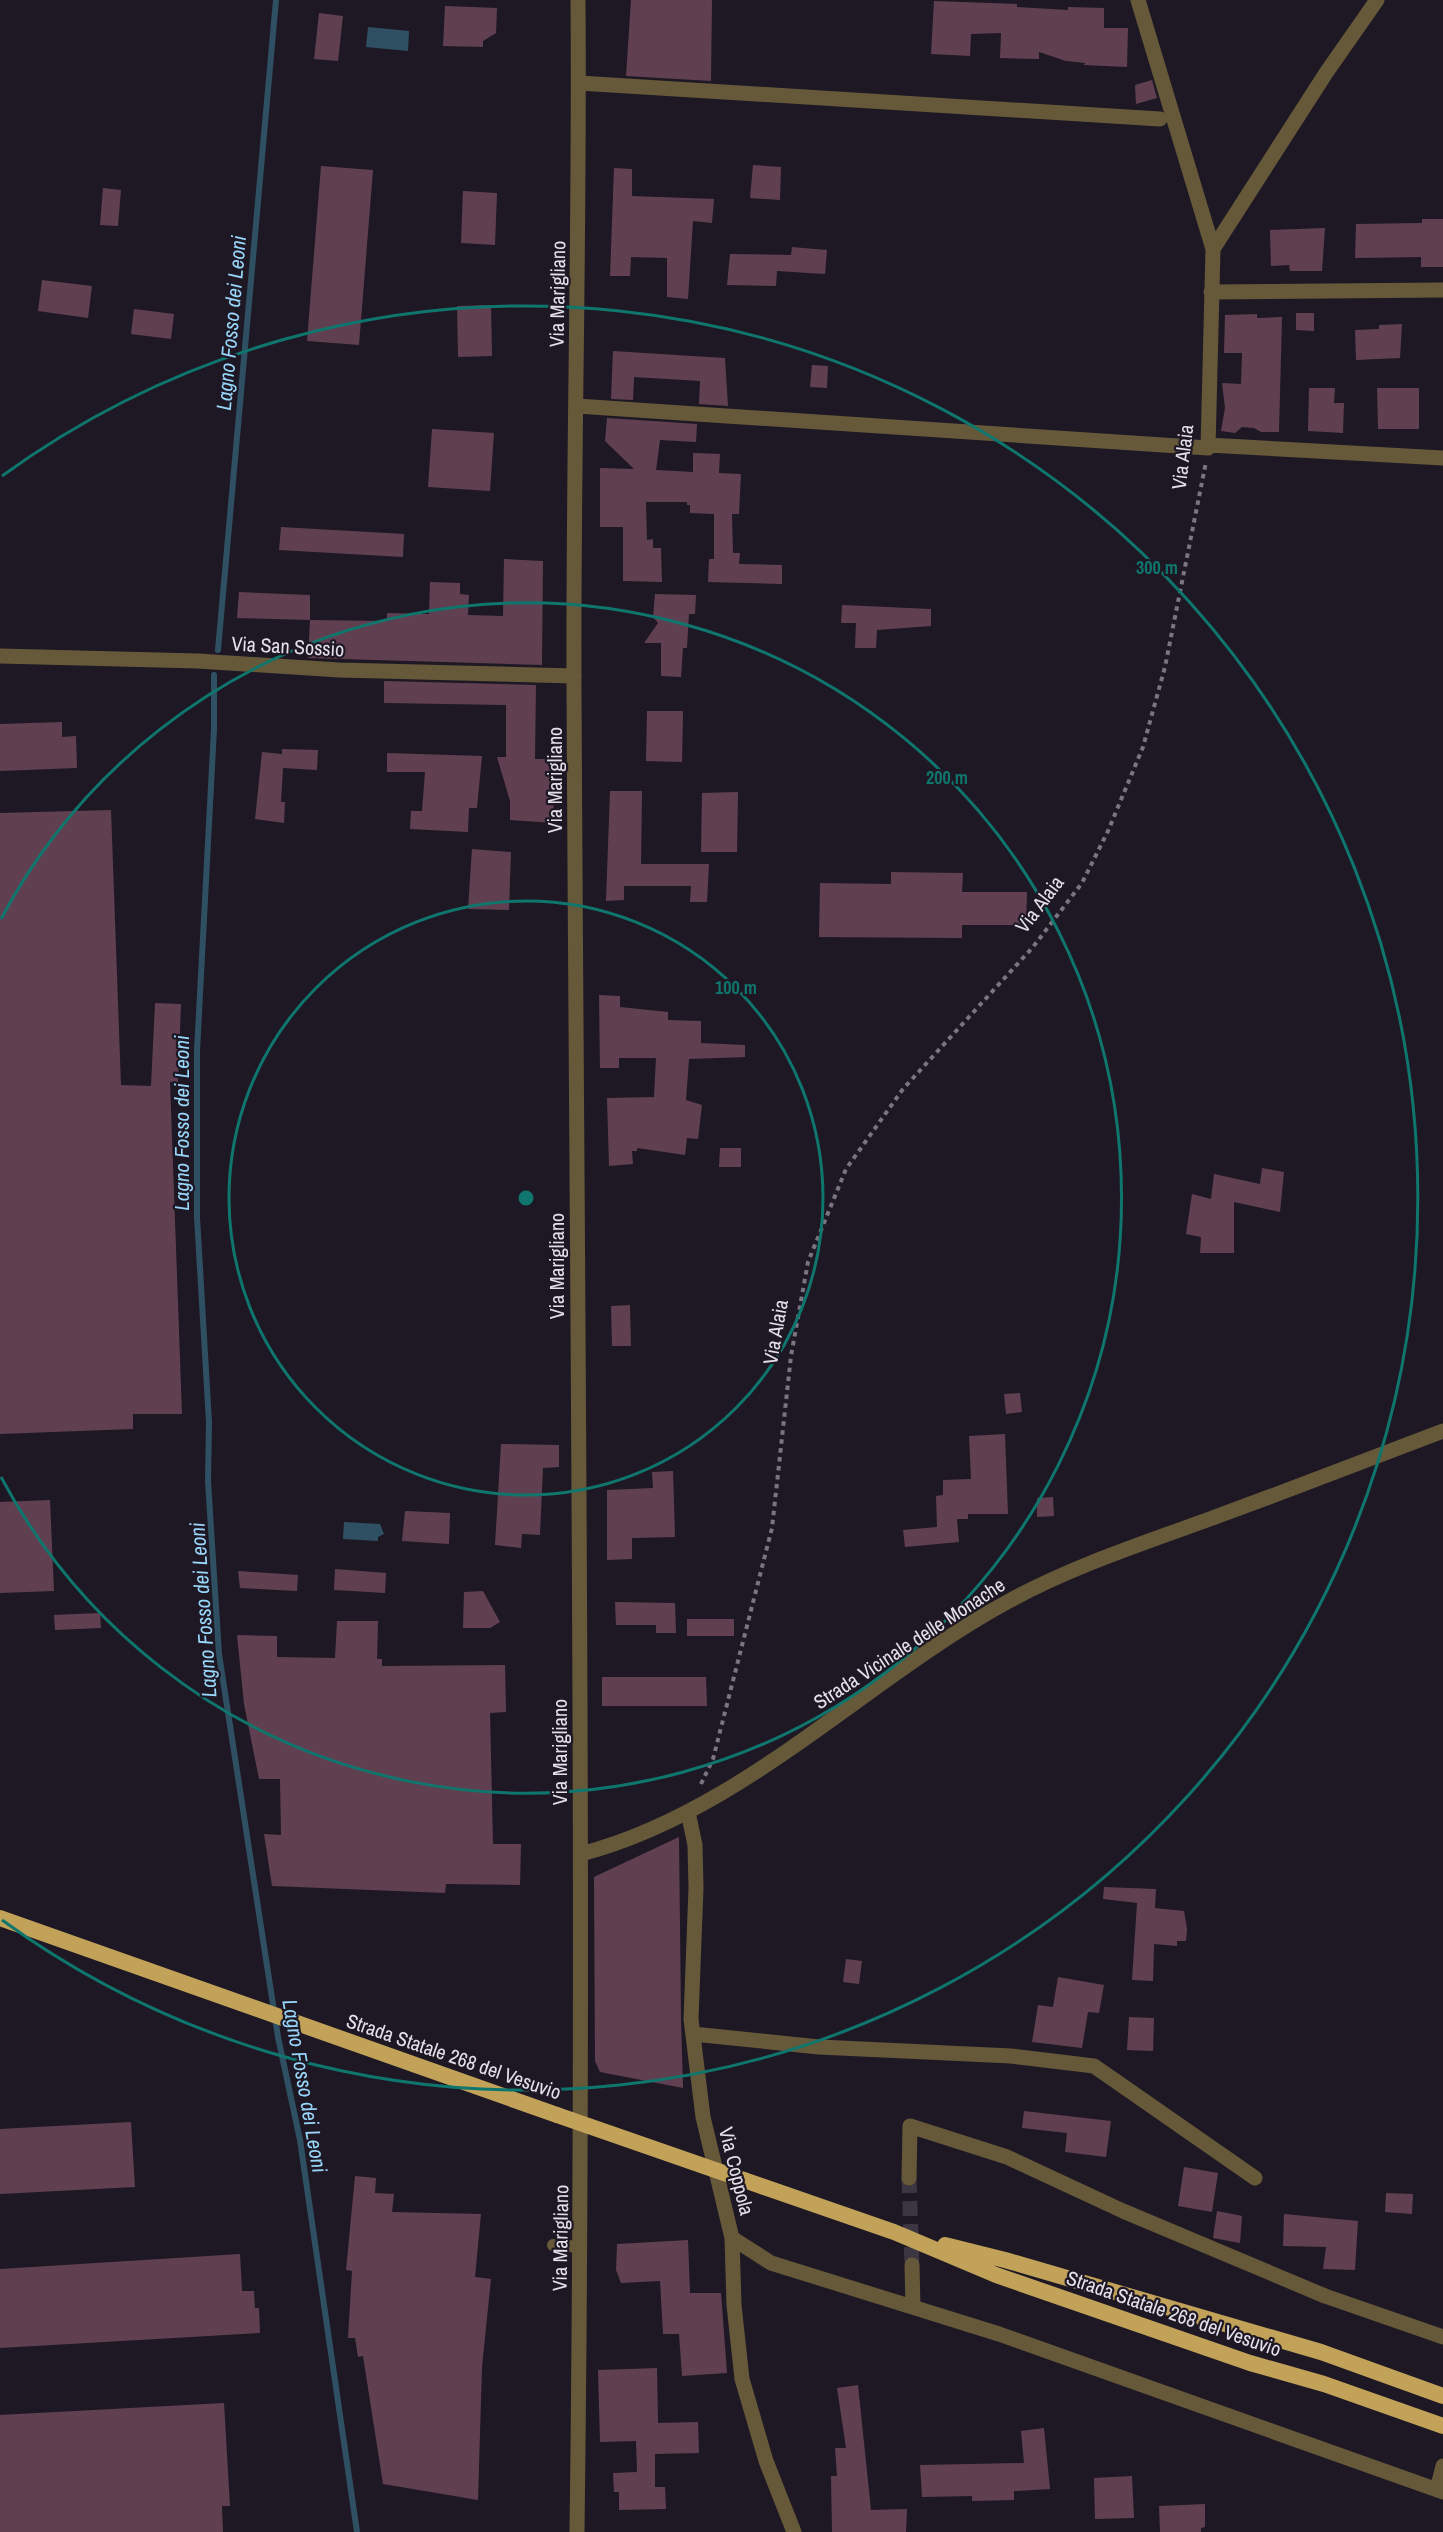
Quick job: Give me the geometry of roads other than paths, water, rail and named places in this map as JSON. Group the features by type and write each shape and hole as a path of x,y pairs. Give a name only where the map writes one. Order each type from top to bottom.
{"highway":[{"name":"Strada Statale 268 del Vesuvio","path":"0,1918 894,2232 996,2275 1250,2363 1324,2384 1443,2426"},
{"name":"Strada Statale 268 del Vesuvio","path":"894,2232 1005,2260 1310,2349 1443,2396"}],"street":[{"name":"Via Marigliano","path":"577,2532 581,1854 574,675 578,0"},
{"path":"1138,0 1213,249"},
{"path":"1213,249 1326,73 1377,0"},
{"path":"579,83 1160,119"},
{"name":"Via Alaia","path":"1208,446 1213,249"},
{"path":"1211,292 1443,290"},
{"path":"577,406 1208,446 1443,458"},
{"name":"Via San Sossio","path":"0,656 198,661 339,670 574,675"},
{"name":"Strada Vicinale delle Monache","path":"581,1854 651,1830 688,1812 786,1751 1011,1600 1108,1556 1443,1431"},
{"name":"Via Coppola","path":"688,1812 695,1845 696,1888 691,2019 703,2117 732,2238 734,2305 742,2379 766,2461 794,2532"},
{"path":"693,2034 819,2047 1011,2056 1094,2066 1256,2178"},
{"path":"909,2178 910,2126 1007,2157 1123,2211 1325,2296 1443,2337"},
{"path":"732,2238 771,2263 999,2334 1440,2491 1443,2466"},
{"path":"912,2265 913,2307"}],"lane":[{"path":"553,2245 580,2247"}],"water":[{"path":"368,27 409,31 408,51 366,47"},
{"path":"344,1522 380,1524 384,1534 378,1537 378,1541 343,1539"}],"waterway":[{"name":"Lagno Fosso dei Leoni","path":"218,650 276,0"},
{"name":"Lagno Fosso dei Leoni","path":"214,675 214,729 197,1051 197,1217 209,1422 208,1481 219,1654 278,2037 300,2140 357,2532"}],"tunnel":[{"path":"909,2178 912,2265"}]}
